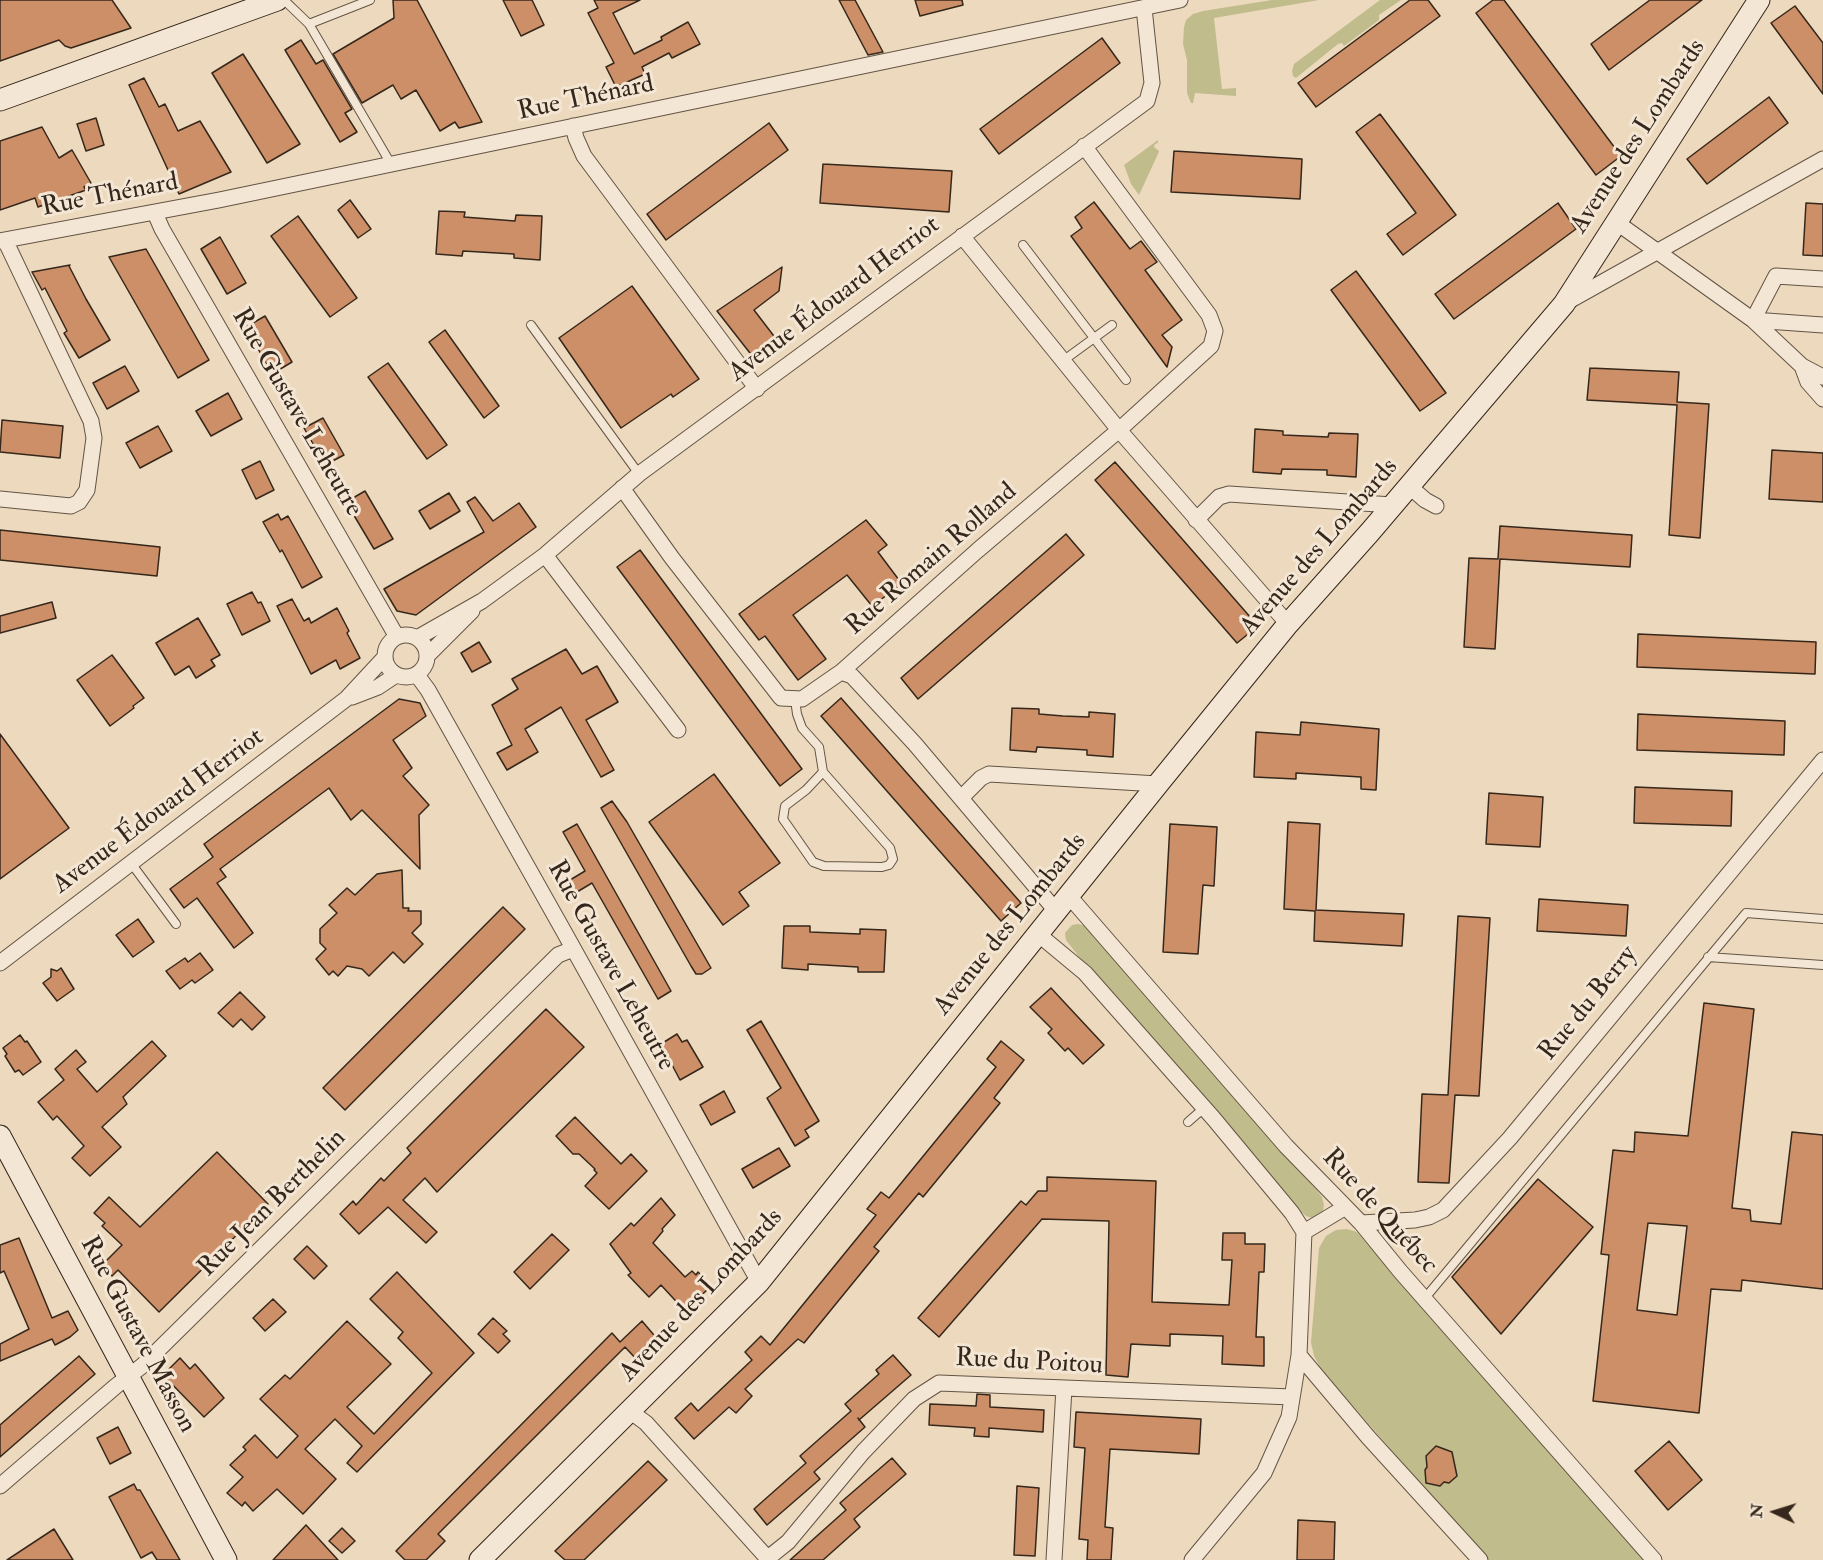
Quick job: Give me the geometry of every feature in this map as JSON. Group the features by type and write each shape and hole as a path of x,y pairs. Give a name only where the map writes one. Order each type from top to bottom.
{"street":[{"path":"0,100 230,14 278,0"},
{"name":"Rue Thénard","path":"2,241 154,213 1180,0"},
{"name":"Avenue des Lombards","path":"480,1560 759,1282 1288,624 1564,304 1759,0"},
{"name":"Avenue Édouard Herriot","path":"417,639 482,601 544,555 639,474 1147,101 1152,83 1144,8"},
{"path":"573,126 584,156 757,389"},
{"name":"Rue Romain Rolland","path":"795,699 802,699 841,672 978,550 1119,430 1211,346 1215,331 1209,315 1084,146"},
{"name":"Avenue des Lombards","path":"1564,304 1823,159"},
{"name":"Rue Gustave Leheutre","path":"154,213 397,637"},
{"path":"1616,222 1753,320 1802,366 1823,377"},
{"path":"962,236 1119,430 1288,624"},
{"path":"0,500 71,506 79,502 87,490 94,438 91,421 2,241"},
{"path":"1753,320 1776,276 1823,279"},
{"path":"1753,320 1823,325"},
{"path":"1802,366 1808,382 1823,399"},
{"path":"1409,486 1436,506"},
{"path":"622,488 672,558 764,678 781,698 795,699"},
{"path":"1196,520 1219,497 1229,494 1392,505"},
{"path":"544,555 678,730"},
{"name":"Avenue Édouard Herriot","path":"428,656 482,601"},
{"path":"346,699 385,657 388,645 397,637 411,636 417,639 423,643 428,656 425,667 417,675 410,677 396,675 388,668 385,657"},
{"name":"Rue de Québec","path":"841,672 852,676 961,798 1063,904 1344,1208 1361,1223 1654,1560"},
{"path":"346,699 378,687 396,675"},
{"name":"Rue Gustave Leheutre","path":"417,675 759,1282"},
{"name":"Avenue Édouard Herriot","path":"0,963 346,699"},
{"name":"Rue du Berry","path":"1361,1223 1415,1220 1443,1210 1517,1129 1823,760"},
{"path":"961,798 981,778 989,774 1158,784"},
{"path":"1038,934 1085,973 1204,1108 1292,1213 1304,1232 1299,1355 1288,1417 1264,1473 1192,1560"},
{"name":"Rue Jean Berthelin","path":"0,1486 142,1366 558,955 573,949"},
{"name":"Rue Gustave Masson","path":"0,1136 226,1560"},
{"path":"1304,1232 1344,1208"},
{"path":"1299,1355 1368,1437 1480,1560"},
{"name":"Rue du Poitou","path":"768,1559 788,1542 863,1452 915,1399 939,1383 1292,1397"},
{"path":"1054,1560 1064,1389"},
{"path":"631,1412 646,1423 768,1559"}],"lane":[{"path":"284,0 309,24 391,164"},
{"path":"309,24 370,0"},
{"path":"1023,245 1126,380"},
{"path":"531,325 639,474"},
{"path":"1064,360 1112,325"},
{"path":"795,699 802,728 819,747 823,772 890,848 893,859 890,865 882,867 824,866 813,862 783,819 785,806 806,790 823,772"},
{"path":"131,863 176,924"},
{"path":"1425,1298 1746,913 1823,919"},
{"path":"1708,957 1823,965"},
{"path":"1188,1122 1204,1108"}],"shaded area":[{"path":"1272,0 1319,0 1214,18 1222,89 1236,88 1236,96 1195,93 1193,103 1191,103 1187,93 1187,60 1183,44 1186,20 1193,14 1203,11"},
{"path":"1380,0 1401,0 1379,15 1379,20 1344,46 1342,43 1338,44 1296,78 1293,76 1294,64"},
{"path":"1158,140 1154,147 1159,151 1158,154 1139,195 1131,184 1124,165"},
{"path":"1072,925 1086,926 1307,1178 1322,1197 1323,1211 1312,1218 1300,1211 1083,962 1066,940 1065,933"},
{"path":"1347,1229 1357,1232 1646,1560 1487,1560 1321,1369 1314,1356 1311,1342 1319,1248 1326,1236 1336,1230"}],"building":[{"path":"0,0 112,0 131,28 71,48 59,40 0,61"},
{"path":"393,0 417,0 482,122 459,128 455,122 440,131 416,90 401,99 393,85 362,103 333,54 394,18"},
{"path":"503,0 532,0 544,25 521,36"},
{"path":"594,0 640,0 613,13 634,54 662,40 661,37 688,22 700,44 672,58 669,53 642,67 645,74 616,87 606,67 614,63 588,13 598,8"},
{"path":"839,0 855,0 883,52 868,55"},
{"path":"915,0 962,0 963,5 920,16"},
{"path":"1410,0 1428,0 1440,16 1316,107 1298,83"},
{"path":"1493,0 1504,0 1621,156 1596,175 1476,13"},
{"path":"1650,0 1702,0 1609,70 1591,44"},
{"path":"1795,6 1823,43 1823,94 1771,23"},
{"path":"1102,38 1120,63 999,154 980,129"},
{"path":"301,40 316,64 323,60 352,109 345,113 357,132 340,142 285,50"},
{"path":"243,54 300,144 267,163 212,73"},
{"path":"144,78 159,107 165,104 178,131 200,121 231,172 179,194 129,85"},
{"path":"1769,97 1788,123 1707,184 1687,159"},
{"path":"1380,114 1456,215 1403,255 1387,234 1416,213 1356,132"},
{"path":"96,118 104,145 86,151 77,124"},
{"path":"769,123 788,150 666,240 647,214"},
{"path":"42,127 59,158 72,150 91,183 84,187 86,190 38,207 35,198 0,210 0,141"},
{"path":"1174,151 1302,159 1300,199 1171,192"},
{"path":"823,164 952,171 949,212 820,203"},
{"path":"350,200 371,229 358,238 338,210"},
{"path":"1094,202 1130,249 1141,241 1157,262 1145,270 1182,320 1162,335 1172,347 1167,367 1071,236 1082,228 1075,217"},
{"path":"1558,203 1576,229 1454,319 1435,294"},
{"path":"1806,203 1823,204 1823,256 1803,255"},
{"path":"439,211 465,212 464,217 515,221 516,215 542,216 540,260 514,258 514,254 463,251 462,256 436,254"},
{"path":"298,216 357,298 330,317 271,236"},
{"path":"220,237 246,283 227,294 201,249"},
{"path":"146,249 209,360 178,378 109,257"},
{"path":"70,265 86,299 110,340 79,358 64,333 67,331 45,288 42,290 32,272"},
{"path":"782,267 779,291 754,310 780,344 757,362 717,311"},
{"path":"1356,271 1446,393 1420,411 1331,290"},
{"path":"632,286 699,379 673,397 671,394 621,428 559,338"},
{"path":"265,316 292,362 272,374 246,327"},
{"path":"445,330 499,406 484,418 429,342"},
{"path":"388,363 447,445 427,459 368,377"},
{"path":"125,366 139,391 107,409 93,383"},
{"path":"1590,368 1679,372 1677,402 1709,404 1700,538 1669,535 1677,405 1587,400"},
{"path":"228,393 242,419 211,436 196,411"},
{"path":"323,418 344,455 325,465 304,428"},
{"path":"2,420 63,426 60,458 0,452"},
{"path":"158,426 172,451 140,468 126,443"},
{"path":"1255,429 1283,431 1283,435 1328,437 1329,433 1358,434 1356,477 1327,475 1327,470 1282,469 1281,474 1253,472"},
{"path":"1772,450 1823,453 1823,502 1769,499"},
{"path":"260,461 274,490 256,499 242,470"},
{"path":"1115,462 1258,626 1237,643 1095,480"},
{"path":"365,491 393,539 374,549 346,502"},
{"path":"449,493 460,511 430,529 419,511"},
{"path":"475,497 493,521 519,503 536,527 416,615 397,611 384,589 484,532 467,502"},
{"path":"278,514 281,520 288,516 322,577 302,588 282,550 280,552 263,522"},
{"path":"866,520 887,545 878,552 902,584 872,606 847,575 793,615 826,659 798,680 765,636 759,640 739,614"},
{"path":"1500,526 1632,535 1630,567 1500,559 1495,649 1464,647 1469,558 1498,559"},
{"path":"0,530 160,547 157,576 0,560"},
{"path":"1066,534 1084,555 918,699 901,678"},
{"path":"640,550 802,769 780,786 617,567"},
{"path":"252,592 258,603 261,602 270,621 242,635 227,604"},
{"path":"292,599 304,621 309,618 311,623 337,608 360,658 340,669 336,660 311,674 277,606"},
{"path":"52,602 56,618 0,633 0,616"},
{"path":"198,618 220,655 211,660 215,666 196,678 189,666 175,675 156,643"},
{"path":"1638,634 1816,642 1815,674 1637,667"},
{"path":"479,642 491,662 472,672 461,653"},
{"path":"566,649 582,674 597,666 618,702 586,720 614,770 601,777 561,707 525,729 538,752 507,770 497,753 512,745 492,705 518,689 512,679"},
{"path":"112,655 144,698 110,726 77,680"},
{"path":"841,698 1021,903 1001,921 821,716"},
{"path":"399,699 420,703 426,716 393,740 412,768 403,776 429,805 419,815 420,869 362,810 351,820 329,788 220,869 226,877 217,883 253,933 234,948 197,898 184,908 170,889 213,857 204,844"},
{"path":"1012,708 1039,709 1039,714 1063,716 1089,717 1089,712 1115,714 1113,757 1087,755 1087,750 1037,747 1036,752 1010,750"},
{"path":"1638,714 1785,721 1784,755 1637,750"},
{"path":"1301,722 1379,729 1376,790 1361,789 1361,777 1296,773 1296,779 1254,777 1256,732 1300,735"},
{"path":"0,734 69,828 0,879"},
{"path":"714,774 780,863 739,892 749,906 723,925 649,822"},
{"path":"1635,787 1732,791 1731,826 1634,823"},
{"path":"1489,793 1543,797 1540,847 1486,844"},
{"path":"612,801 627,822 711,968 702,974 696,974 691,966 601,808"},
{"path":"1288,822 1320,824 1316,910 1404,914 1402,946 1314,941 1315,911 1284,909"},
{"path":"577,824 671,991 658,999 592,883 567,898 560,886 585,871 563,832"},
{"path":"1170,824 1217,827 1214,886 1203,885 1198,954 1163,952"},
{"path":"402,870 403,908 409,908 408,911 421,911 421,924 412,933 423,944 404,963 393,952 369,976 362,969 347,966 338,976 333,971 329,975 316,959 326,949 320,943 320,929 337,913 329,905 347,888 355,895 377,874"},
{"path":"1539,899 1628,905 1626,936 1537,931"},
{"path":"503,907 525,929 345,1110 323,1088"},
{"path":"1458,916 1490,918 1479,1096 1455,1095 1449,1183 1418,1182 1422,1094 1448,1095"},
{"path":"138,919 154,942 133,957 116,935"},
{"path":"784,926 810,926 810,932 860,934 860,929 886,930 884,972 858,972 858,967 808,964 808,970 782,968"},
{"path":"200,953 213,970 195,983 192,980 180,989 166,971 185,958 188,962"},
{"path":"61,968 74,989 57,1001 43,983 51,977 51,969 57,971"},
{"path":"1051,988 1104,1045 1083,1064 1068,1048 1065,1051 1048,1033 1052,1029 1030,1007"},
{"path":"240,992 265,1017 252,1030 241,1019 233,1027 218,1013"},
{"path":"1704,1003 1754,1009 1732,1208 1750,1210 1751,1221 1781,1224 1792,1132 1823,1135 1823,1289 1742,1280 1741,1291 1711,1289 1699,1413 1593,1401 1609,1255 1601,1254 1613,1150 1634,1152 1635,1132 1688,1136","holes":["1648,1223 1687,1226 1677,1315 1637,1310"]},
{"path":"546,1009 584,1047 437,1192 425,1178 403,1200 437,1232 426,1243 388,1207 359,1234 340,1214 353,1201 356,1205 381,1178 384,1181 411,1153 407,1148"},
{"path":"761,1021 819,1121 805,1130 809,1137 795,1146 767,1098 781,1088 747,1030"},
{"path":"677,1034 682,1042 687,1040 703,1067 680,1080 661,1044"},
{"path":"20,1035 25,1042 27,1041 41,1062 23,1075 19,1070 15,1072 3,1048"},
{"path":"152,1041 166,1056 123,1097 127,1104 102,1127 121,1147 90,1176 72,1158 84,1146 57,1116 53,1120 38,1102 64,1080 55,1069 76,1050 86,1062 77,1069 97,1092"},
{"path":"1001,1041 1024,1060 994,1098 1000,1103 923,1197 919,1193 874,1247 879,1251 804,1343 798,1339 745,1389 752,1396 736,1413 729,1407 694,1439 675,1418 691,1403 698,1411 752,1360 745,1352 761,1336 770,1345 876,1215 867,1209 881,1192 889,1198 996,1067 987,1059"},
{"path":"724,1091 735,1112 711,1125 700,1105"},
{"path":"575,1117 621,1164 631,1154 647,1171 609,1209 585,1186 597,1173 595,1169 579,1154 573,1154 556,1136"},
{"path":"779,1148 790,1166 753,1188 742,1169"},
{"path":"217,1152 268,1204 159,1312 118,1270 112,1276 102,1265 122,1245 102,1226 105,1223 94,1213 109,1197 140,1227"},
{"path":"1047,1177 1156,1181 1152,1302 1229,1305 1232,1260 1222,1260 1223,1233 1245,1233 1245,1244 1265,1244 1264,1272 1259,1272 1256,1337 1264,1337 1264,1366 1222,1364 1223,1336 1170,1334 1170,1346 1131,1344 1128,1377 1106,1375 1109,1221 1042,1219 939,1337 918,1318 1021,1201 1026,1205 1038,1191 1047,1191"},
{"path":"1538,1179 1593,1227 1501,1334 1452,1277"},
{"path":"661,1198 675,1215 653,1243 685,1277 692,1271 696,1275 698,1272 710,1284 709,1288 685,1311 661,1285 649,1297 628,1275 631,1273 610,1244 631,1223 634,1226"},
{"path":"552,1234 569,1250 530,1289 514,1272"},
{"path":"19,1238 52,1318 68,1311 78,1330 55,1345 52,1339 0,1361 0,1344 29,1329 4,1271 0,1273 0,1245"},
{"path":"307,1246 327,1266 314,1279 294,1259"},
{"path":"397,1272 474,1353 357,1472 347,1463 362,1446 335,1419 305,1449 336,1479 303,1514 277,1489 253,1511 245,1502 242,1506 227,1493 243,1477 230,1465 246,1450 243,1447 255,1435 277,1458 298,1436 260,1399 285,1375 290,1379 347,1321 391,1364 347,1407 374,1434 432,1373 398,1338 403,1332 370,1299"},
{"path":"273,1299 286,1312 265,1331 253,1318"},
{"path":"493,1318 507,1331 503,1334 510,1341 498,1353 478,1334"},
{"path":"642,1321 659,1341 638,1361 625,1347 438,1534 445,1541 426,1560 405,1560 396,1551 612,1333 620,1342"},
{"path":"893,1355 911,1375 859,1420 865,1427 814,1472 820,1479 767,1525 754,1509 806,1463 800,1456 851,1411 845,1404 879,1374 876,1370"},
{"path":"79,1356 95,1374 0,1457 0,1425"},
{"path":"180,1358 190,1369 195,1364 224,1398 204,1417 163,1375"},
{"path":"977,1394 990,1395 990,1407 1044,1410 1043,1432 989,1428 989,1437 974,1436 975,1428 929,1425 930,1404 976,1406"},
{"path":"1076,1412 1201,1419 1199,1454 1110,1449 1105,1527 1113,1528 1111,1560 1087,1560 1088,1540 1079,1539 1085,1448 1074,1447"},
{"path":"118,1427 131,1453 110,1464 97,1438"},
{"path":"1669,1441 1702,1480 1668,1510 1635,1471"},
{"path":"1436,1446 1452,1452 1457,1476 1449,1483 1444,1482 1440,1486 1426,1483 1426,1456"},
{"path":"892,1458 906,1474 854,1519 860,1527 823,1560 790,1560 846,1510 840,1503"},
{"path":"648,1461 667,1480 584,1560 565,1560 555,1551"},
{"path":"134,1484 137,1490 140,1490 180,1560 157,1560 152,1552 141,1558 109,1497"},
{"path":"1017,1486 1039,1488 1035,1556 1014,1555"},
{"path":"1298,1520 1335,1522 1334,1560 1297,1560"},
{"path":"306,1525 338,1560 273,1560"},
{"path":"342,1528 355,1541 342,1553 329,1541"},
{"path":"54,1529 73,1560 7,1560"}]}
